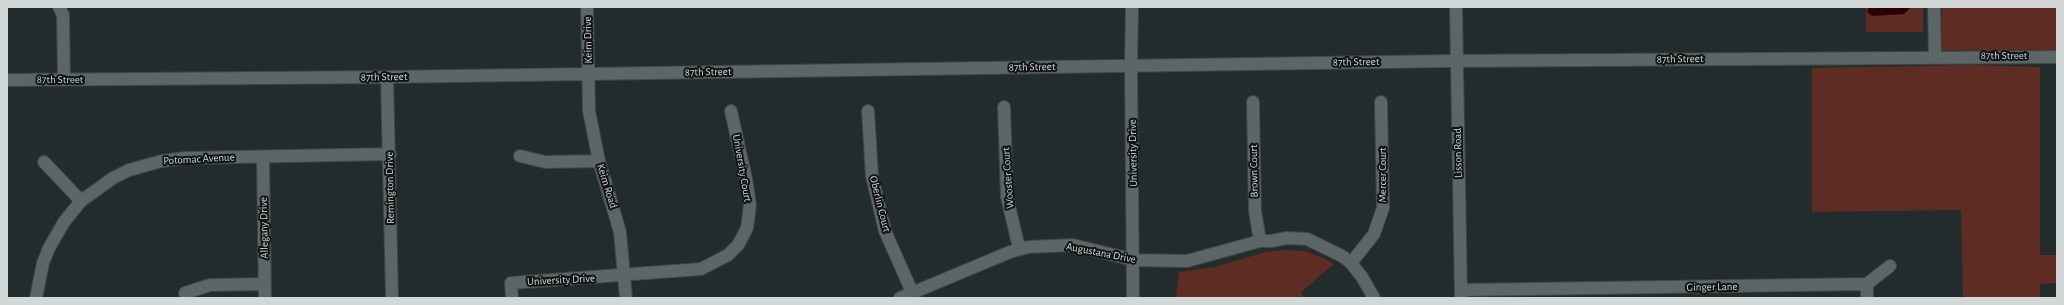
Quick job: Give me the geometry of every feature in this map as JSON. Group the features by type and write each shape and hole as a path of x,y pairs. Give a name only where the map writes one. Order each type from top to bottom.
{"street":[{"path":"59,7 63,15 64,80"},
{"name":"Keim Drive","path":"587,7 588,74"},
{"name":"University Drive","path":"1132,7 1131,66 1134,260 1133,298"},
{"name":"Lisson Road","path":"1456,7 1461,294"},
{"path":"1934,7 1935,57"},
{"name":"87th Street","path":"7,80 388,77 1456,61 2057,57"},
{"name":"Keim Road","path":"588,74 589,111 599,161 620,232 626,298"},
{"name":"Remington Drive","path":"388,77 392,298"},
{"name":"Brown Court","path":"1254,102 1255,211 1260,241"},
{"name":"Mercer Court","path":"1350,263 1374,234 1383,208 1381,102"},
{"name":"Wooster Court","path":"1004,107 1007,197 1019,248"},
{"name":"University Court","path":"625,276 701,269 721,260 738,245 747,228 750,205 746,179 731,111"},
{"name":"Oberlin Court","path":"868,111 872,176 885,231 912,292"},
{"name":"Potomac Avenue","path":"36,298 41,268 49,248 64,222 81,201 113,178 145,164 186,158 390,154"},
{"path":"520,156 545,162 599,161"},
{"name":"Allegany Drive","path":"263,157 265,298"},
{"path":"44,162 81,201"},
{"name":"Augustana Drive","path":"900,298 1019,248 1046,245 1073,245 1134,260 1187,261 1260,241 1271,241 1287,238 1306,239 1329,249 1350,263 1362,276 1374,298"},
{"path":"1867,298 1867,284 1890,266"},
{"name":"University Drive","path":"512,298 512,283 625,276"},
{"path":"185,293 210,285 265,284"},
{"name":"Ginger Lane","path":"1461,294 1732,293 1867,284"}],"shaded area":[{"path":"1866,7 1923,7 1923,32 1866,32"},
{"path":"1869,7 1910,8 1904,14 1872,16 1867,12"},
{"path":"1942,7 2057,7 2057,51 1940,50"},
{"path":"1972,65 2040,67 2040,255 2057,255 2057,283 2040,284 2040,298 1963,298 1961,210 1812,212 1812,68"},
{"path":"1283,250 1305,251 1334,264 1301,292 1304,298 1176,298 1179,272 1214,267 1266,252"}]}
